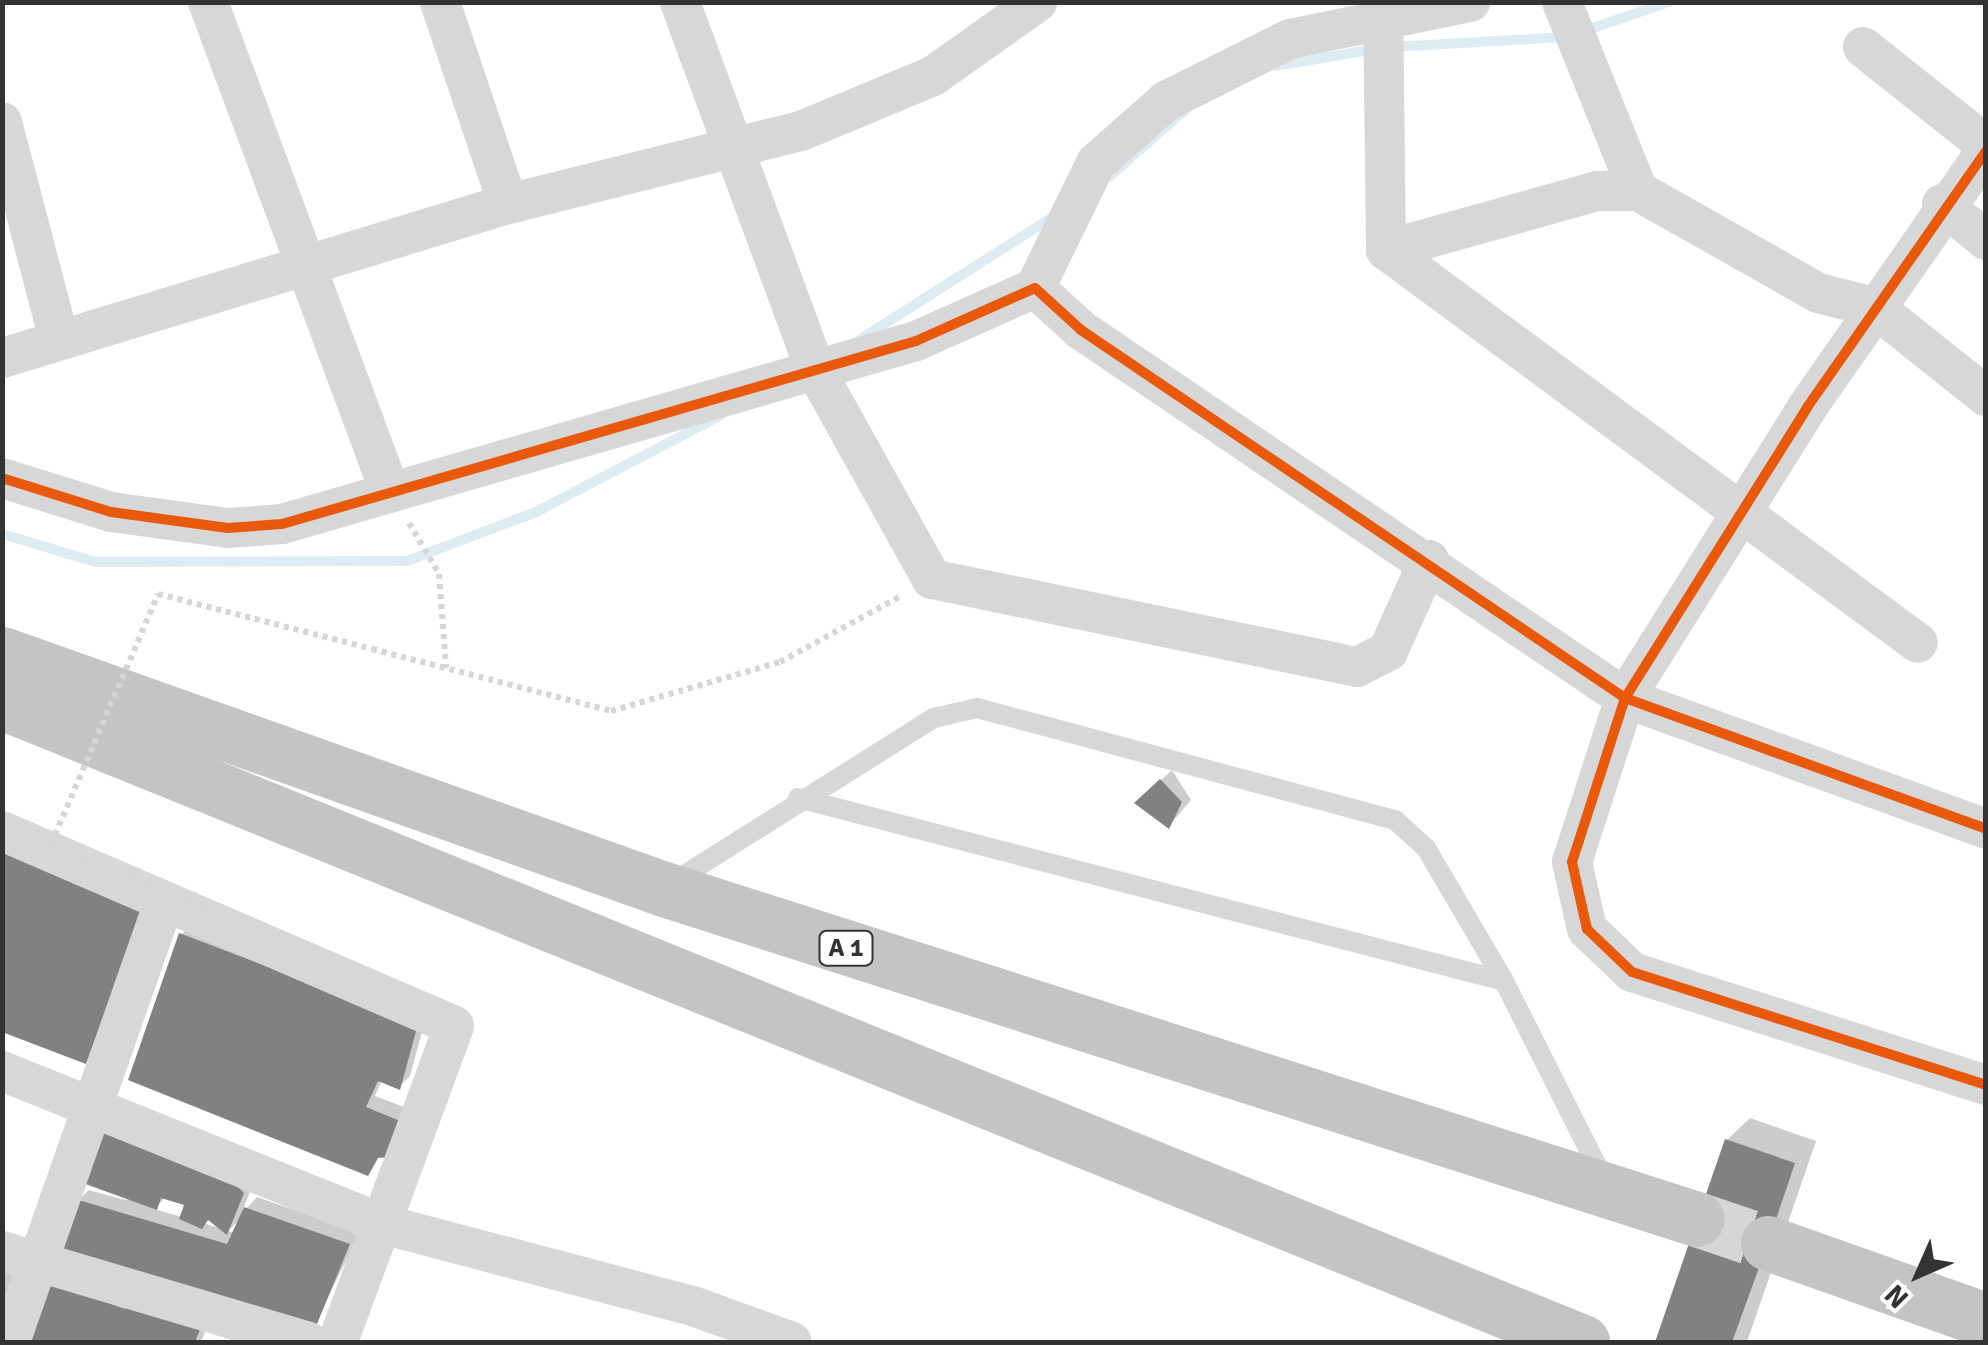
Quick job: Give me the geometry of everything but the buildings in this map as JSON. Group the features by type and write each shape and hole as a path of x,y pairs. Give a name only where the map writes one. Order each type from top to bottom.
{"highway":[{"name":"A 1","path":"2,654 664,889 1697,1219"},
{"path":"2,702 1512,1330 1582,1342"},
{"path":"1768,1243 1986,1320"}],"street":[{"path":"208,2 389,489"},
{"path":"440,2 508,204"},
{"path":"680,2 816,370 932,579 1357,667 1388,651 1429,560"},
{"path":"2,358 508,204 733,143 801,131 934,76 1036,2"},
{"path":"2,478 111,512 228,528 282,524 389,489 916,341 1036,288 1096,163 1166,101 1240,57 1385,11 1470,2"},
{"path":"1562,2 1638,191"},
{"path":"1385,11 1386,250"},
{"path":"1863,47 1986,148 1942,204 1874,307 1739,513 1625,698 1572,862 1580,912 1608,954 1632,972 1986,1085"},
{"path":"2,122 59,339"},
{"path":"1386,250 1597,191 1638,191 1818,292 1874,307 1986,396"},
{"path":"1942,204 1986,240"},
{"path":"1386,250 1918,643"},
{"path":"1036,288 1080,330 1429,560 1625,698 1986,829"},
{"path":"2,831 164,905 454,1026 338,1342"},
{"path":"10,1342 20,1257 96,1105 164,905"},
{"path":"2,1070 382,1224 692,1306 792,1342"},
{"path":"20,1257 212,1328 309,1342"}],"lane":[{"path":"664,889 798,798 934,718 977,708 1395,820 1426,848 1504,981 1609,1188"},
{"path":"798,798 1504,981"}],"path":[{"path":"389,489 439,574 446,668"},
{"path":"235,920 51,844 158,594 611,711 780,662 932,579"}],"waterway":[{"path":"1581,32 1669,2"},
{"path":"1393,47 1565,37"},
{"path":"1275,66 1376,49"},
{"path":"1110,176 1187,108"},
{"path":"859,340 1056,215"},
{"path":"2,534 96,562 407,561 536,512 720,416"}],"tunnel":[{"path":"1697,1219 1768,1243"}],"cycle path":[{"path":"1986,151 1807,408 1625,698 1572,862 1587,929 1632,972 1986,1085"},
{"path":"2,478 111,512 228,528 282,524 916,341 1035,288 1081,330 1625,698 1986,829"}]}
